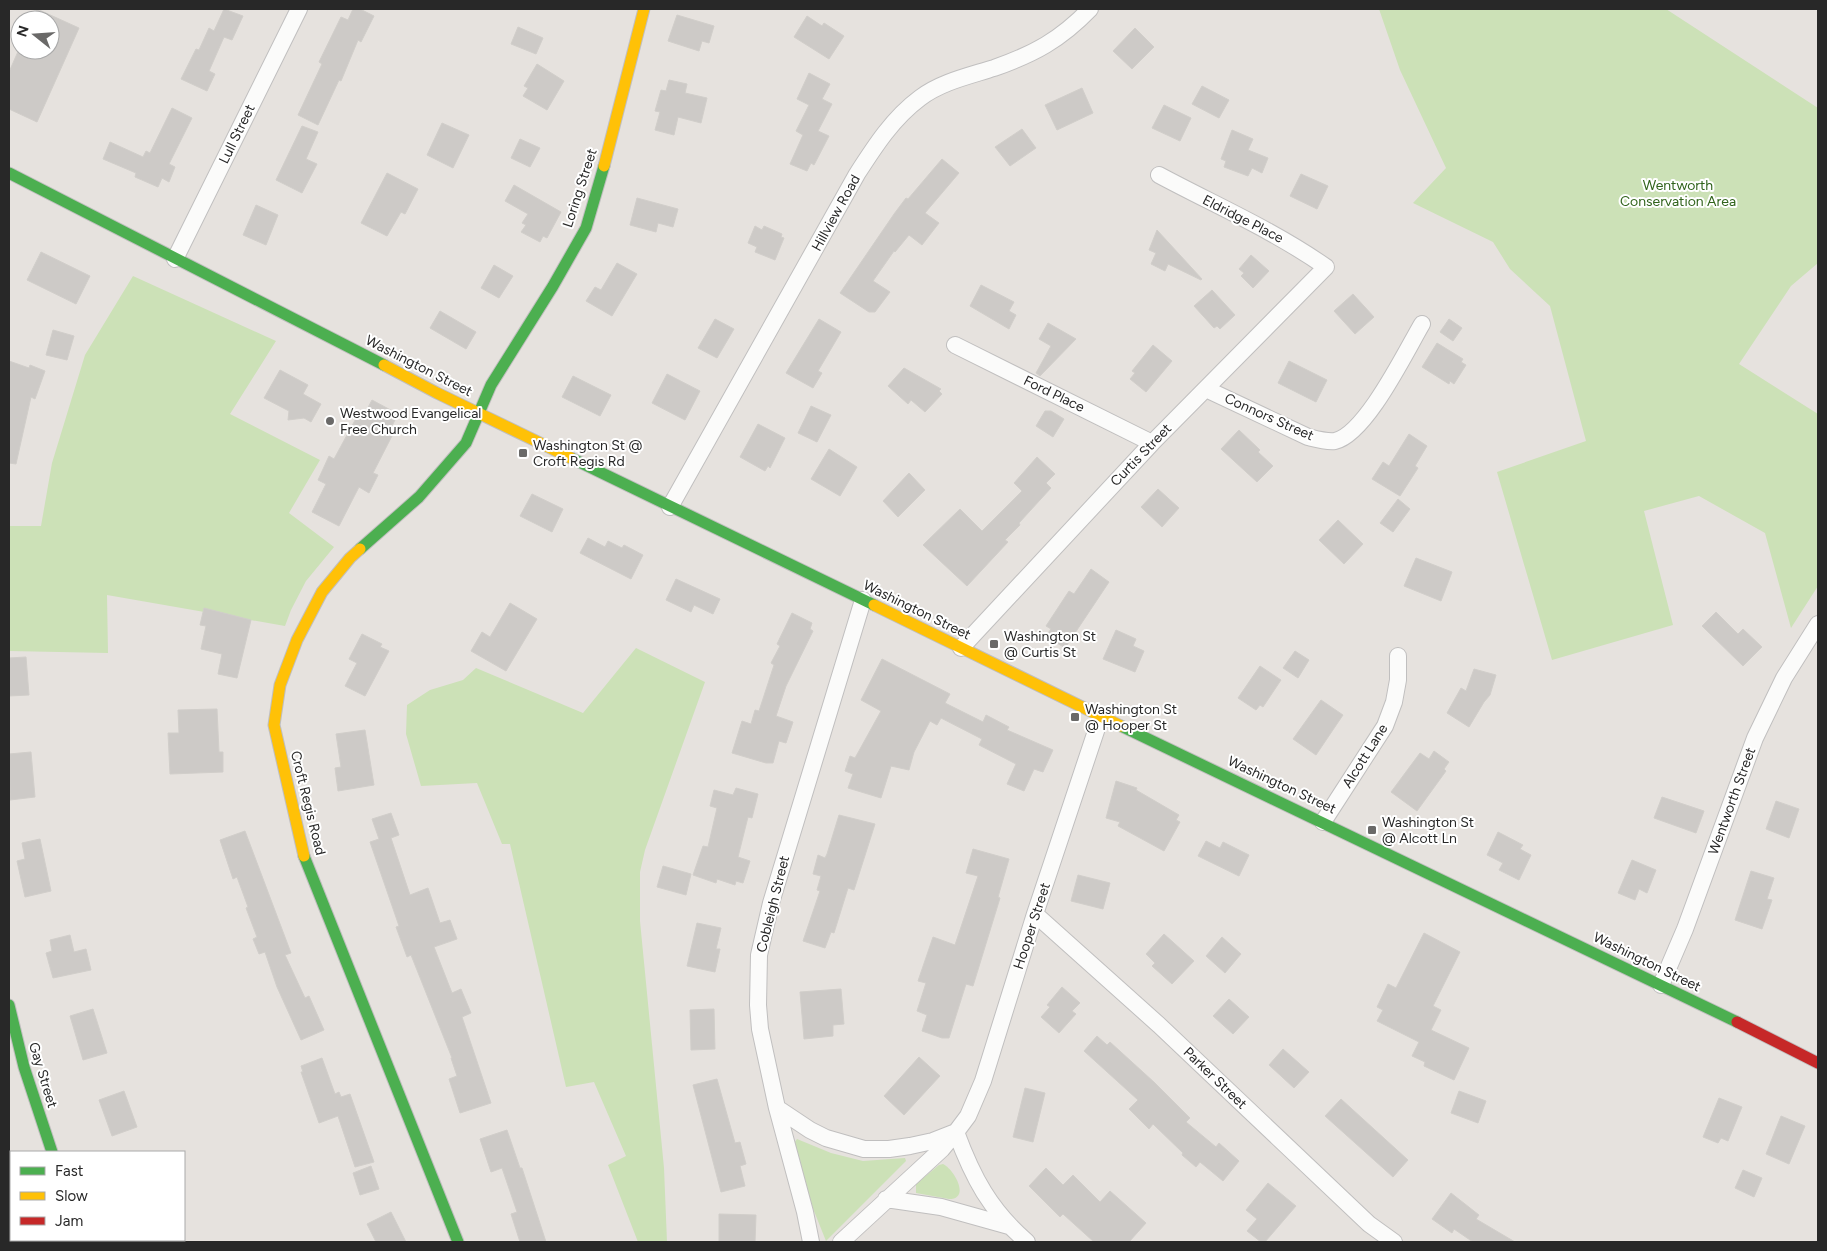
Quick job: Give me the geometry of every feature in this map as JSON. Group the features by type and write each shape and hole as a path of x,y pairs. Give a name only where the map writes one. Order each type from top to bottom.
{"main road":[{"name":"Loring Street","path":"479,414 491,385 553,286 586,228 599,187 644,9"},
{"name":"Washington Street","path":"9,173 479,414 1100,716 1661,985 1818,1063"},
{"name":"Croft Regis Road","path":"458,1242 303,853 274,725 280,685 297,640 322,592 350,558 419,497 466,443 479,414"},
{"name":"Gay Street","path":"9,1005 24,1067 52,1151"}],"street":[{"name":"Lull Street","path":"175,259 299,9"},
{"name":"Hillview Road","path":"670,507 858,174 888,128 902,112 933,90 1021,58 1046,46 1090,9"},
{"name":"Eldridge Place","path":"1159,175 1258,225 1287,241 1326,267"},
{"name":"Curtis Street","path":"961,648 1152,442 1326,267"},
{"name":"Connors Street","path":"1206,389 1308,437 1321,441 1335,441 1346,436 1357,427 1368,413 1422,324"},
{"name":"Ford Place","path":"955,345 1152,442"},
{"name":"Cobleigh Street","path":"811,1242 805,1212 777,1108 759,1021 759,955 771,903 863,600"},
{"name":"Wentworth Street","path":"1661,985 1685,928 1755,738 1784,678 1818,624"},
{"name":"Alcott Lane","path":"1323,822 1385,726 1394,702 1398,680 1398,656"},
{"name":"Hooper Street","path":"841,1242 942,1148 968,1116 983,1081 1100,716"},
{"name":"Parker Street","path":"1036,914 1159,1025 1369,1224 1394,1242"},
{"path":"777,1108 810,1130 845,1145 864,1149 889,1149 910,1146 933,1141 956,1132 968,1165 980,1187 1009,1226 1027,1242"},
{"path":"886,1199 940,1206 1009,1226"}],"green space":[{"name":"Wentworth Conservation Area","path":"1379,9 1666,9 1818,108 1818,263 1791,286 1739,364 1818,414 1818,586 1791,628 1765,533 1699,496 1644,511 1673,625 1552,660 1497,472 1586,441 1550,306 1510,269 1493,242 1413,203 1446,168 1400,70"},
{"path":"133,276 276,341 230,414 320,460 289,513 334,547 306,581 285,626 107,595 108,653 9,651 9,526 41,526 52,463 85,355"},
{"path":"636,648 705,682 645,850 640,872 640,921 664,1168 667,1242 638,1242 608,1165 626,1156 594,1082 566,1087 510,844 502,844 477,783 421,786 406,734 407,705 430,690 463,680 476,668 583,713"},
{"path":"797,1139 831,1153 863,1161 905,1158 906,1161 826,1241 804,1186 794,1143"},
{"path":"943,1164 956,1177 960,1189 956,1198 949,1199 916,1193 916,1184 939,1165"}],"building":[{"path":"224,9 243,16 232,40 224,37 209,71 215,74 207,91 181,79 196,49 199,50 209,28 214,31"},
{"path":"353,9 360,9 374,16 361,42 358,40 341,81 339,80 318,125 298,115 322,64 319,62 341,17 348,20"},
{"path":"677,15 714,26 709,43 702,41 699,51 668,41"},
{"path":"807,16 822,26 824,23 844,36 829,59 794,37"},
{"path":"60,19 79,28 37,122 9,109 9,72 14,60 60,60"},
{"path":"518,27 543,38 536,54 511,44"},
{"path":"1135,28 1154,47 1132,69 1113,51"},
{"path":"537,64 564,81 547,110 523,96 528,88 524,86"},
{"path":"809,73 830,84 822,99 832,104 818,131 829,136 814,165 811,163 807,171 790,164 803,135 796,131 809,105 797,99"},
{"path":"669,80 687,84 685,93 707,98 701,123 678,117 674,135 655,130 660,112 655,111 661,90 666,91"},
{"path":"1202,86 1229,100 1219,118 1192,104"},
{"path":"1082,88 1093,113 1057,130 1045,105"},
{"path":"1164,105 1191,118 1180,141 1152,128"},
{"path":"172,108 192,118 169,164 175,167 169,182 162,178 158,187 135,177 136,173 103,159 110,142 143,157 146,151 150,153"},
{"path":"442,123 469,135 453,168 427,155"},
{"path":"302,126 318,132 306,159 317,164 302,193 276,180"},
{"path":"1022,129 1036,148 1010,166 995,147"},
{"path":"1232,130 1253,139 1248,150 1268,158 1262,173 1252,168 1248,176 1224,167 1226,161 1221,159"},
{"path":"520,139 540,148 530,167 511,158"},
{"path":"942,159 959,173 925,213 939,223 922,245 909,235 894,251 873,281 890,292 875,312 869,312 840,293 906,198 908,199"},
{"path":"387,173 418,189 405,214 401,212 387,236 361,223"},
{"path":"1301,174 1328,186 1317,209 1290,196"},
{"path":"514,185 561,212 547,238 543,236 540,242 521,232 526,225 522,223 528,214 505,201"},
{"path":"637,198 678,209 673,227 658,223 656,232 630,225"},
{"path":"256,205 278,215 266,245 243,235"},
{"path":"755,226 762,230 764,226 782,234 781,237 784,238 775,260 755,252 757,247 748,243"},
{"path":"1157,230 1201,280 1168,264 1165,271 1151,264 1156,253 1149,250"},
{"path":"41,252 90,276 76,304 27,280"},
{"path":"1251,255 1269,271 1253,288 1241,276 1244,273 1239,269"},
{"path":"617,263 637,274 612,316 586,301 595,287 601,290"},
{"path":"494,265 513,276 499,298 481,288"},
{"path":"981,285 1014,302 1009,311 1016,315 1009,329 970,306"},
{"path":"1212,290 1235,315 1220,329 1217,326 1214,328 1194,306"},
{"path":"1353,294 1374,317 1355,334 1334,311"},
{"path":"440,311 476,332 466,349 430,328"},
{"path":"715,319 734,329 717,358 698,348"},
{"path":"819,319 841,332 818,371 822,373 813,388 786,373"},
{"path":"1449,319 1462,328 1453,341 1440,332"},
{"path":"1048,323 1076,339 1040,376 1036,373 1051,346 1039,339"},
{"path":"53,330 74,336 67,360 46,355"},
{"path":"1437,343 1463,359 1461,362 1466,365 1454,384 1450,381 1449,384 1422,367"},
{"path":"1153,345 1172,361 1146,392 1130,379 1135,373 1132,371"},
{"path":"9,361 29,368 30,365 45,371 35,399 31,397 16,464 9,463"},
{"path":"1289,361 1327,380 1316,402 1278,383"},
{"path":"904,368 941,389 939,391 942,394 925,412 911,400 908,404 888,386"},
{"path":"280,370 308,385 303,394 321,404 311,422 304,418 288,420 289,411 264,398"},
{"path":"667,374 700,391 685,420 652,403"},
{"path":"573,376 611,395 600,416 562,397"},
{"path":"372,400 398,414 391,428 395,430 373,473 378,475 369,493 359,487 339,526 312,512 326,484 318,480 329,456 334,459 360,411 365,413"},
{"path":"811,406 831,415 817,442 798,433"},
{"path":"1045,411 1051,411 1064,419 1053,437 1036,426"},
{"path":"758,424 785,438 770,468 768,466 765,471 740,457"},
{"path":"1239,430 1260,450 1258,452 1273,466 1257,482 1221,449"},
{"path":"1409,434 1427,446 1415,466 1418,468 1400,496 1372,479 1383,462 1389,466"},
{"path":"829,449 857,467 840,496 811,479"},
{"path":"1037,457 1055,474 1046,483 1051,488 1005,540 1008,542 967,586 923,545 960,509 982,531 1022,491 1014,483"},
{"path":"909,473 925,490 898,517 883,501"},
{"path":"1158,489 1179,508 1162,527 1141,507"},
{"path":"532,494 563,509 552,532 520,516"},
{"path":"1398,499 1410,509 1393,532 1380,523"},
{"path":"1338,520 1363,544 1344,564 1319,540"},
{"path":"588,538 605,547 608,541 622,548 624,545 643,555 631,579 580,553"},
{"path":"1416,558 1452,572 1441,601 1404,586"},
{"path":"1091,569 1109,582 1065,648 1046,636 1051,629 1046,626 1069,591 1074,594"},
{"path":"676,579 720,599 713,614 694,605 691,612 666,600"},
{"path":"510,603 537,619 506,671 471,651 482,632 490,637"},
{"path":"204,608 251,620 237,678 218,674 222,654 201,649 206,626 200,625"},
{"path":"1716,612 1738,634 1743,629 1762,647 1743,666 1702,626"},
{"path":"792,613 812,623 810,629 813,631 786,686 776,716 793,722 786,743 779,741 773,763 766,763 732,753 742,721 751,724 755,710 759,711 774,665 771,663 780,646 777,644"},
{"path":"1116,630 1136,639 1133,646 1144,651 1135,672 1103,659"},
{"path":"362,634 382,644 380,647 389,651 365,696 345,686 357,663 349,659"},
{"path":"1295,651 1309,660 1298,678 1283,668"},
{"path":"26,657 29,695 9,696 9,658"},
{"path":"882,659 950,694 945,703 983,722 986,715 1009,727 1007,730 1053,750 1043,772 1034,769 1024,791 1007,784 1016,764 979,745 982,739 941,718 937,725 930,721 914,752 909,770 891,766 881,798 848,788 853,774 845,771 850,756 855,758 881,711 861,700"},
{"path":"1260,666 1281,680 1263,707 1260,705 1256,710 1238,698"},
{"path":"1474,669 1496,675 1490,695 1469,727 1447,713 1461,688 1466,691"},
{"path":"1321,700 1343,715 1316,755 1293,739"},
{"path":"217,709 219,752 223,752 223,772 170,774 168,733 179,733 178,710"},
{"path":"365,730 374,785 338,791 335,768 341,767 336,734"},
{"path":"1434,751 1449,762 1444,769 1446,771 1417,811 1391,792 1420,753 1429,759"},
{"path":"31,752 35,797 10,800 9,754"},
{"path":"1116,781 1137,788 1136,790 1179,815 1176,820 1180,822 1164,851 1118,826 1120,822 1106,818"},
{"path":"736,788 758,794 752,818 748,817 738,857 750,861 743,883 736,881 735,885 717,879 716,883 693,875 703,846 708,847 717,808 710,806 714,790 733,795"},
{"path":"1662,797 1704,811 1696,833 1654,818"},
{"path":"1776,801 1799,809 1789,838 1766,829"},
{"path":"391,813 399,835 391,838 410,895 428,888 440,923 450,920 457,939 434,947 452,993 461,989 471,1013 462,1017 491,1103 460,1113 449,1079 457,1076 452,1058 411,955 407,957 396,927 399,926 370,842 379,839 372,819"},
{"path":"839,815 875,824 854,890 848,888 834,933 831,932 825,948 803,941 820,891 817,890 821,876 813,874 818,855 825,858"},
{"path":"245,831 291,953 285,955 305,998 309,996 324,1030 301,1040 277,987 265,952 259,954 253,939 257,937 246,908 248,907 237,877 233,879 220,840"},
{"path":"1498,832 1523,845 1520,849 1531,855 1519,880 1499,870 1503,863 1487,855"},
{"path":"40,839 51,891 25,897 17,861 25,859 22,843"},
{"path":"1206,841 1220,848 1223,842 1249,855 1239,876 1198,856"},
{"path":"973,849 1009,859 998,897 1000,898 973,986 966,984 949,1038 942,1038 922,1031 927,1015 917,1011 926,983 918,981 933,937 955,945 978,876 966,873"},
{"path":"1632,860 1656,870 1647,893 1639,889 1635,900 1618,893"},
{"path":"663,866 691,874 686,895 657,887"},
{"path":"1751,871 1774,878 1767,899 1772,900 1762,929 1735,920"},
{"path":"1078,875 1110,883 1103,909 1071,901"},
{"path":"697,923 721,928 716,949 720,949 715,972 687,966"},
{"path":"1424,933 1460,952 1433,1006 1441,1010 1431,1030 1469,1048 1454,1080 1424,1066 1425,1062 1412,1056 1419,1042 1377,1021 1383,1010 1377,1007 1388,984 1396,988"},
{"path":"1164,934 1194,961 1172,984 1152,966 1155,963 1146,954"},
{"path":"70,935 74,952 86,949 91,970 53,978 46,953 52,951 50,940"},
{"path":"1222,937 1241,954 1225,973 1206,956"},
{"path":"1062,987 1080,1003 1072,1011 1076,1014 1059,1033 1041,1017 1050,1007 1047,1005"},
{"path":"841,989 844,1024 833,1025 833,1036 804,1039 800,992"},
{"path":"1229,999 1249,1017 1233,1034 1213,1016"},
{"path":"93,1009 107,1053 83,1060 70,1016"},
{"path":"714,1009 715,1049 691,1050 690,1010"},
{"path":"1097,1036 1107,1045 1110,1042 1155,1083 1190,1118 1186,1122 1216,1147 1219,1143 1239,1161 1223,1181 1200,1162 1196,1167 1153,1124 1149,1129 1129,1109 1138,1100 1084,1051"},
{"path":"1283,1049 1309,1072 1294,1088 1269,1065"},
{"path":"919,1057 940,1076 904,1115 884,1096"},
{"path":"322,1058 335,1094 339,1092 341,1097 350,1094 374,1162 355,1167 338,1116 319,1123 301,1072 303,1072 301,1066"},
{"path":"717,1079 735,1143 740,1142 746,1164 740,1166 745,1186 721,1192 693,1085"},
{"path":"1025,1088 1045,1093 1033,1142 1013,1137"},
{"path":"124,1091 137,1127 112,1136 99,1100"},
{"path":"1459,1091 1486,1101 1478,1123 1451,1113"},
{"path":"1719,1098 1742,1107 1728,1141 1721,1138 1718,1143 1703,1137"},
{"path":"1341,1099 1408,1160 1393,1177 1325,1116"},
{"path":"1781,1116 1805,1126 1789,1164 1766,1154"},
{"path":"507,1130 520,1168 522,1168 546,1242 520,1242 511,1214 517,1212 502,1168 491,1172 480,1139"},
{"path":"371,1166 379,1189 360,1195 353,1173"},
{"path":"1046,1168 1063,1185 1073,1175 1100,1202 1110,1191 1146,1223 1129,1242 1094,1242 1063,1214 1060,1217 1029,1186"},
{"path":"1743,1170 1762,1178 1754,1197 1735,1188"},
{"path":"1268,1183 1296,1206 1265,1242 1261,1242 1247,1231 1257,1219 1246,1210"},
{"path":"1451,1193 1479,1215 1476,1219 1515,1242 1473,1242 1454,1229 1452,1233 1432,1219"},
{"path":"391,1212 406,1242 376,1242 367,1224"},
{"path":"719,1214 756,1215 755,1242 719,1242"}],"traffic: fast":[{"path":"360,549 419,497 466,443 491,385 553,286 586,228 604,166"},
{"path":"9,173 384,365"},
{"path":"571,458 874,605"},
{"path":"1121,726 1737,1022"},
{"path":"304,856 458,1242"},
{"path":"9,1005 24,1067 52,1151"}],"traffic: slow":[{"path":"604,166 644,9"},
{"path":"384,365 571,458"},
{"path":"304,856 274,725 280,685 297,640 322,592 350,558 360,549"},
{"path":"874,605 1121,726"}],"traffic: jam":[{"path":"1737,1022 1818,1063"}],"place":[{"name":"Westwood Evangelical Free Church","path":"330,421"},
{"name":"Washington St @ Croft Regis Rd","path":"523,453"},
{"name":"Washington St @ Curtis St","path":"994,644"},
{"name":"Washington St @ Hooper St","path":"1075,717"},
{"name":"Washington St @ Alcott Ln","path":"1372,830"}]}
